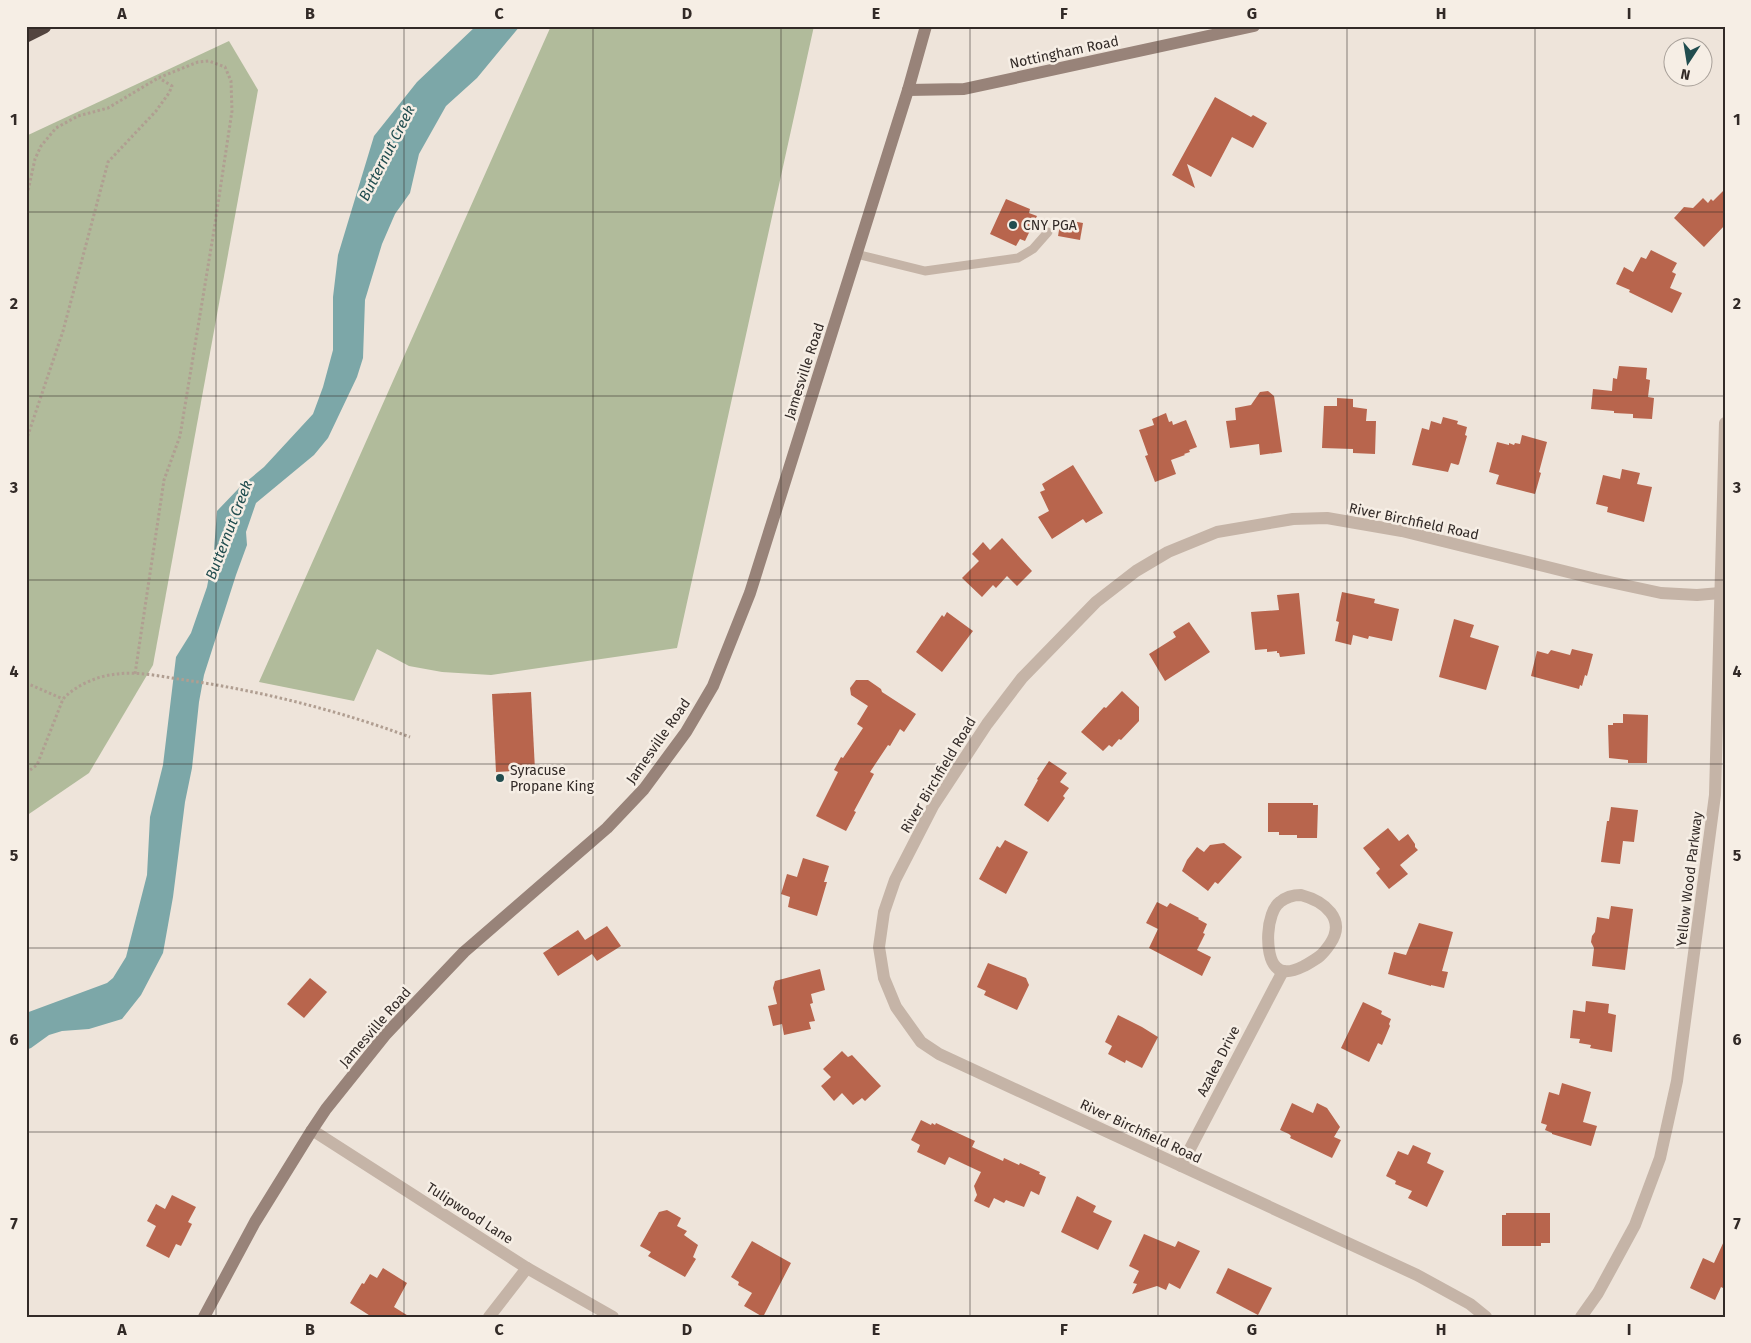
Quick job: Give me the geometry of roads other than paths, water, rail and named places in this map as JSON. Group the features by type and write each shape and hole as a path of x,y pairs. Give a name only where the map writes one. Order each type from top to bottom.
{"highway":[{"path":"26,35 44,26"}],"street":[{"name":"Jamesville Road","path":"204,1317 255,1222 326,1109 393,1027 464,952 606,828 644,789 686,732 713,686 750,593 908,90 926,26"},
{"name":"Nottingham Road","path":"908,90 964,89 1254,26"},
{"name":"Yellow Wood Parkway","path":"1581,1317 1598,1293 1635,1225 1660,1158 1677,1081 1720,795 1720,593 1725,424"},
{"name":"River Birchfield Road","path":"1486,1317 1470,1304 1417,1275 939,1054 921,1042 896,1007 884,978 879,947 884,912 895,880 933,806 987,724 1022,678 1096,602 1136,571 1168,552 1217,532 1293,519 1327,518 1402,531 1596,579 1661,593 1697,595 1720,593"},
{"path":"1301,895 1313,898 1329,909 1336,922 1334,938 1322,956 1297,970 1283,971 1276,967 1270,955 1268,926 1270,917 1279,902 1292,896 1301,895"},
{"name":"Azalea Drive","path":"1181,1166 1283,971"},
{"name":"Tulipwood Lane","path":"312,1130 527,1268 613,1317"},
{"path":"489,1317 527,1268"}],"lane":[{"path":"856,254 925,271 1018,258 1033,249 1048,232"}],"water":[{"name":"Butternut Creek","path":"476,26 520,26 477,78 446,106 419,154 410,193 395,214 382,244 365,300 363,358 357,377 328,438 314,455 256,503 246,532 247,545 204,675 173,897 163,953 141,995 122,1019 89,1029 62,1031 49,1035 26,1050 26,1013 107,983 113,978 126,957 147,875 150,817 163,765 176,657 191,633 207,587 214,550 217,511 240,487 264,467 313,414 333,350 333,297 338,255 374,136 417,82"}],"place":[{"name":"CNY PGA","path":"1013,225"},
{"name":"Syracuse Propane King","path":"500,778"}]}
